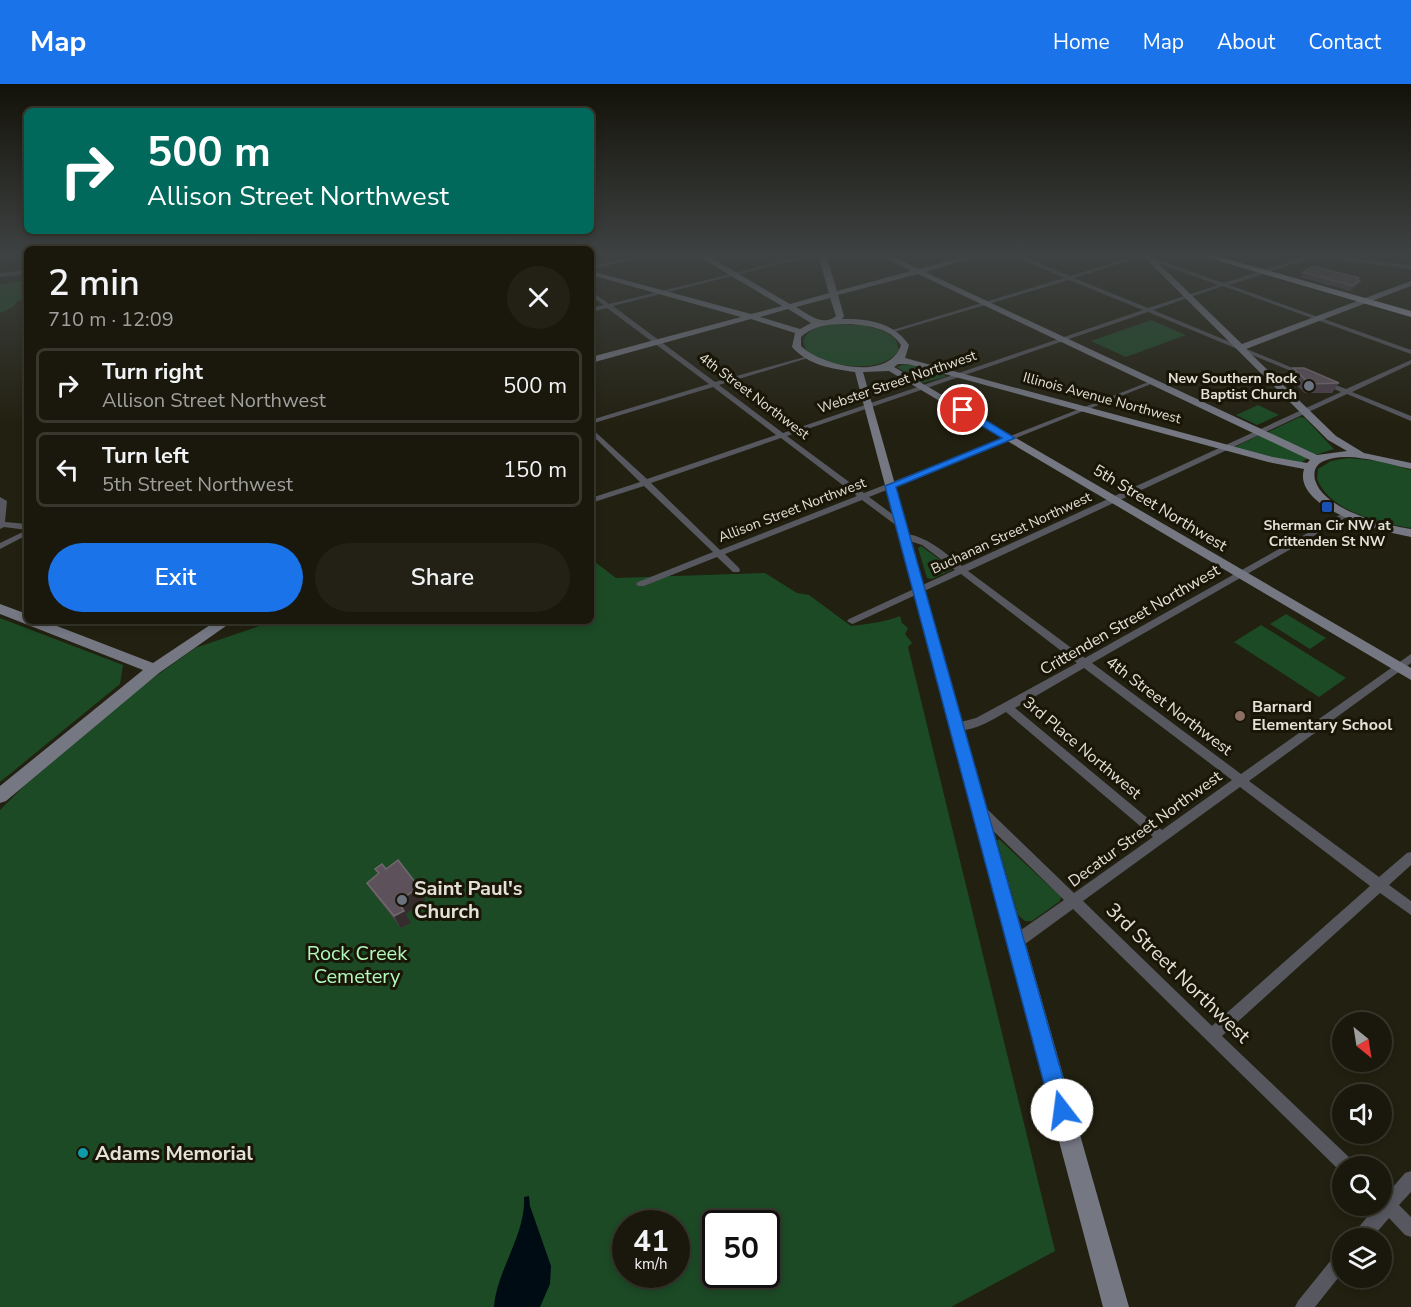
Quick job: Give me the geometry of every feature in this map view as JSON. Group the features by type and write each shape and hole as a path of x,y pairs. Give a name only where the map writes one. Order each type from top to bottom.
{"street":[{"name":"4th Street Northwest","path":"616,312 863,496 902,530 962,570 1411,909"},
{"path":"733,312 792,328 800,333"},
{"path":"594,359 769,312"},
{"path":"797,312 819,324"},
{"path":"835,321 840,316 839,312"},
{"path":"844,312 851,321"},
{"path":"892,331 955,312"},
{"path":"1004,312 1260,432 1312,467"},
{"name":"Webster Street Northwest","path":"594,500 1142,312"},
{"path":"1153,312 1308,376"},
{"path":"1203,312 1305,411 1338,449 1411,466"},
{"path":"1300,312 1411,352"},
{"path":"1240,348 1331,312"},
{"path":"851,321 875,325 892,331 905,343 906,349 896,363 858,370 824,365 806,357 796,345 800,333 819,324 851,321"},
{"path":"594,421 806,357"},
{"name":"Illinois Avenue Northwest","path":"896,363 961,375 1226,448 1288,464 1312,467"},
{"name":"5th Street Northwest","path":"896,363 923,387 1411,675"},
{"name":"Buchanan Street Northwest","path":"852,621 1411,363"},
{"path":"858,370 1116,1307"},
{"path":"1319,381 1411,419"},
{"name":"Allison Street Northwest","path":"644,583 1153,382"},
{"path":"594,433 736,570"},
{"path":"1338,449 1312,467 1310,484 1319,495 1348,514 1385,528 1411,533"},
{"path":"0,499 3,501 0,525 24,529"},
{"name":"Crittenden Street Northwest","path":"957,727 971,725 1007,707 1348,514"},
{"path":"0,546 24,532"},
{"path":"0,609 24,618"},
{"path":"39,624 154,669"},
{"path":"0,796 154,669 225,624"},
{"name":"Decatur Street Northwest","path":"1016,942 1411,658"},
{"name":"3rd Place Northwest","path":"1007,707 1162,837"},
{"name":"3rd Street Northwest","path":"979,808 1336,1156"},
{"path":"1212,1035 1411,857"},
{"path":"1392,1196 1411,1179"},
{"path":"1392,1211 1411,1229"},
{"path":"1304,1307 1332,1272"}],"green space":[{"path":"1151,320 1186,335 1126,357 1091,341"},
{"path":"843,324 878,329 896,340 899,350 891,358 880,363 854,366 827,361 806,350 803,341 814,329"},
{"path":"909,363 944,374 946,377 921,383 897,367"},
{"path":"1258,405 1279,415 1257,425 1236,415"},
{"path":"1300,417 1305,418 1334,449 1315,455 1266,433"},
{"path":"1260,435 1308,458 1299,464 1235,447"},
{"path":"1348,458 1379,461 1411,470 1411,528 1357,514 1333,500 1324,490 1317,479 1318,469 1331,461"},
{"path":"921,546 951,570 932,579 927,578 918,548"},
{"name":"Rock Creek Cemetery","path":"594,561 616,578 765,573 797,593 809,595 851,626 900,616 902,623 908,628 905,634 912,643 908,647 1055,1251 951,1307 0,1307 0,810 24,786 142,686 195,648 265,624 594,624"},
{"path":"1286,614 1326,638 1310,649 1270,624"},
{"path":"0,618 123,665 120,684 0,782"},
{"path":"1261,625 1346,678 1319,697 1234,642"},
{"path":"999,839 1061,897 1060,901 1032,921 1025,921 1018,915 997,841"}],"shaded area":[{"path":"529,1196 530,1206 551,1266 550,1284 540,1307 494,1307 500,1279 521,1225 524,1197"}],"building":[{"path":"1293,368 1304,368 1339,383 1310,384"},
{"path":"398,860 419,887 398,902 404,911 394,916 367,883 379,873 375,869 382,864 386,869"}],"place":[{"name":"New Southern Rock Baptist Church","path":"1309,386"},
{"name":"Sherman Cir NW at Crittenden St NW","path":"1327,507"},
{"name":"Barnard Elementary School","path":"1240,716"},
{"name":"Saint Paul's Church","path":"402,900"},
{"name":"Adams Memorial","path":"83,1153"}],"route":[{"path":"963,410 1010,438 890,486 1062,1110"}]}
